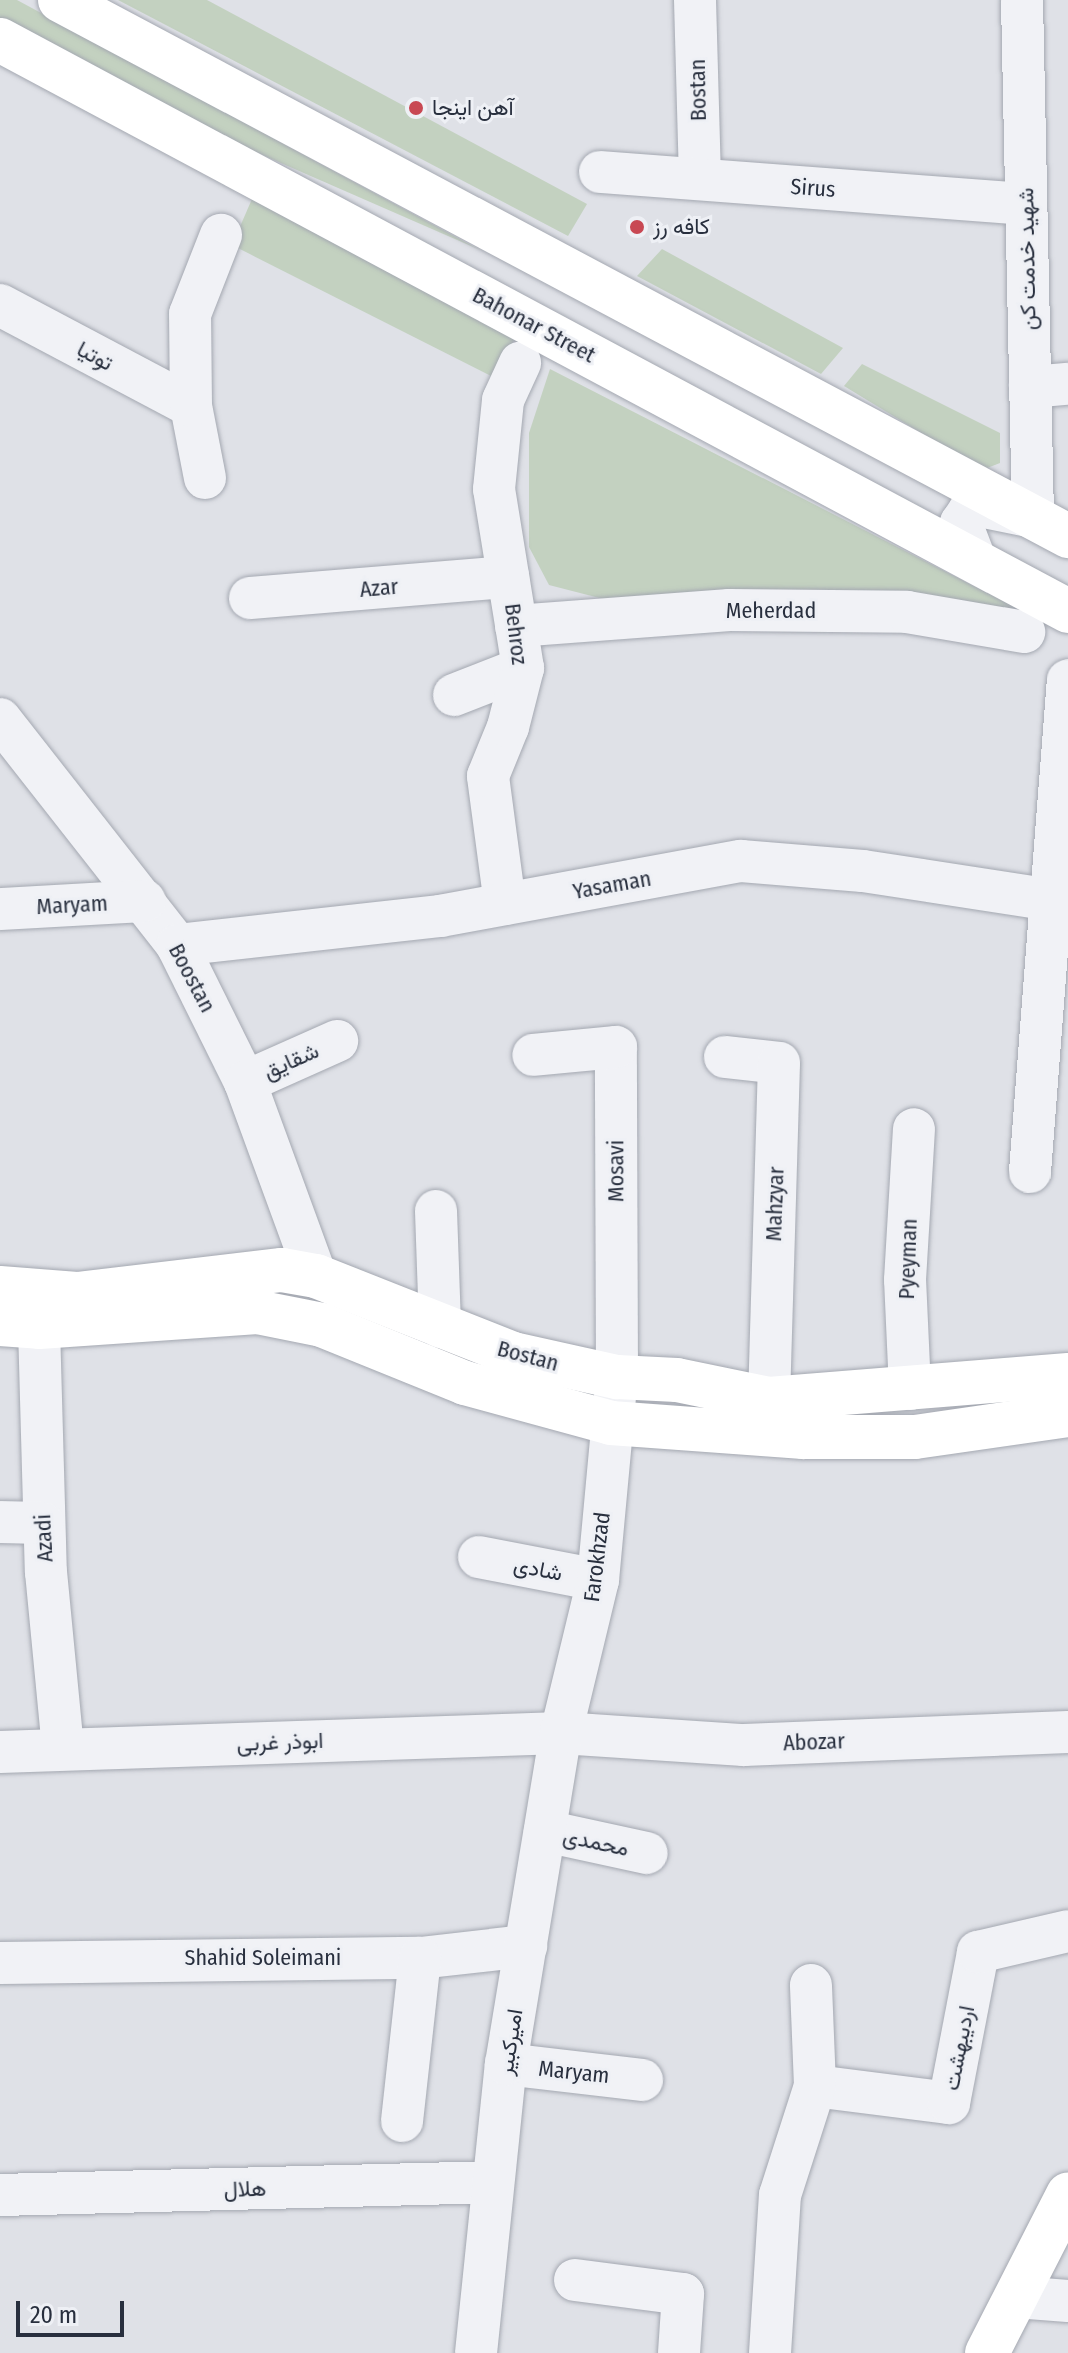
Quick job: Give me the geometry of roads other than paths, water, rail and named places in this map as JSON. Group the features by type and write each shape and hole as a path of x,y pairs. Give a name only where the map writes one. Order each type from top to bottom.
{"main road":[{"path":"60,0 1050,527"},
{"name":"Bahonar Street","path":"0,40 1068,611"},
{"path":"379,242 419,247 475,266 489,260 493,250 476,221"},
{"name":"Bostan","path":"0,1288 77,1294 282,1270 316,1276 513,1354 617,1377 677,1380 769,1399 1068,1375"},
{"name":"Bostan","path":"19,1325 257,1312 322,1325 465,1383 611,1423 803,1437 915,1437 1068,1415"},
{"path":"987,2353 1068,2195"}],"street":[{"name":"Bostan","path":"695,0 700,179"},
{"name":"شهید خدمت کن","path":"1022,0 1026,204 1049,386 1050,527"},
{"name":"Sirus","path":"600,172 1026,204"},
{"path":"205,478 191,406 190,314 221,235"},
{"name":"توتیا","path":"0,305 191,406"},
{"name":"Behroz","path":"505,904 488,776 508,727 523,668 494,489 503,400 520,363"},
{"path":"976,562 961,523 969,511 984,507 1050,527"},
{"name":"Azar","path":"250,598 508,577"},
{"name":"Meherdad","path":"516,626 729,610 847,611 907,612 1024,632"},
{"path":"454,695 523,668"},
{"path":"1030,1172 1052,1075 1047,899 1061,833 1068,680"},
{"name":"Boostan","path":"3,726 177,945 245,1082 316,1276"},
{"name":"Yasaman","path":"177,945 505,904 741,861 863,871 1047,899"},
{"name":"Maryam","path":"0,909 145,901"},
{"name":"شقایق","path":"245,1082 337,1041"},
{"name":"Mosavi","path":"533,1055 616,1047 617,1377"},
{"name":"Mahzyar","path":"725,1057 779,1063 769,1399"},
{"name":"Pyeyman","path":"910,1389 905,1280 914,1129"},
{"path":"436,1211 440,1327"},
{"name":"Azadi","path":"19,1325 43,1523 63,1749"},
{"name":"Farokhzad","path":"561,1733 598,1580 617,1377"},
{"path":"0,1522 43,1523"},
{"name":"شادی","path":"479,1557 598,1580"},
{"name":"ابوذر غربی","path":"0,1752 561,1733"},
{"name":"Abozar","path":"561,1733 744,1745 1067,1743"},
{"name":"امیرکبیر","path":"476,2353 490,2182 506,2064 561,1733"},
{"name":"محمدی","path":"545,1831 647,1853"},
{"name":"اردیبهشت","path":"815,2086 949,2103 978,1952 1068,1931"},
{"name":"Shahid Soleimani","path":"0,1963 420,1958 526,1946"},
{"path":"402,2121 420,1958"},
{"path":"770,2353 780,2195 815,2086 811,1985"},
{"name":"Maryam","path":"506,2064 642,2080"},
{"name":"هلال","path":"0,2195 490,2182"},
{"path":"575,2280 683,2294 679,2353"},
{"path":"1016,2297 1068,2301"}],"place":[{"name":"آهن اینجا","path":"416,108"},
{"name":"کافه رز","path":"637,227"}]}
